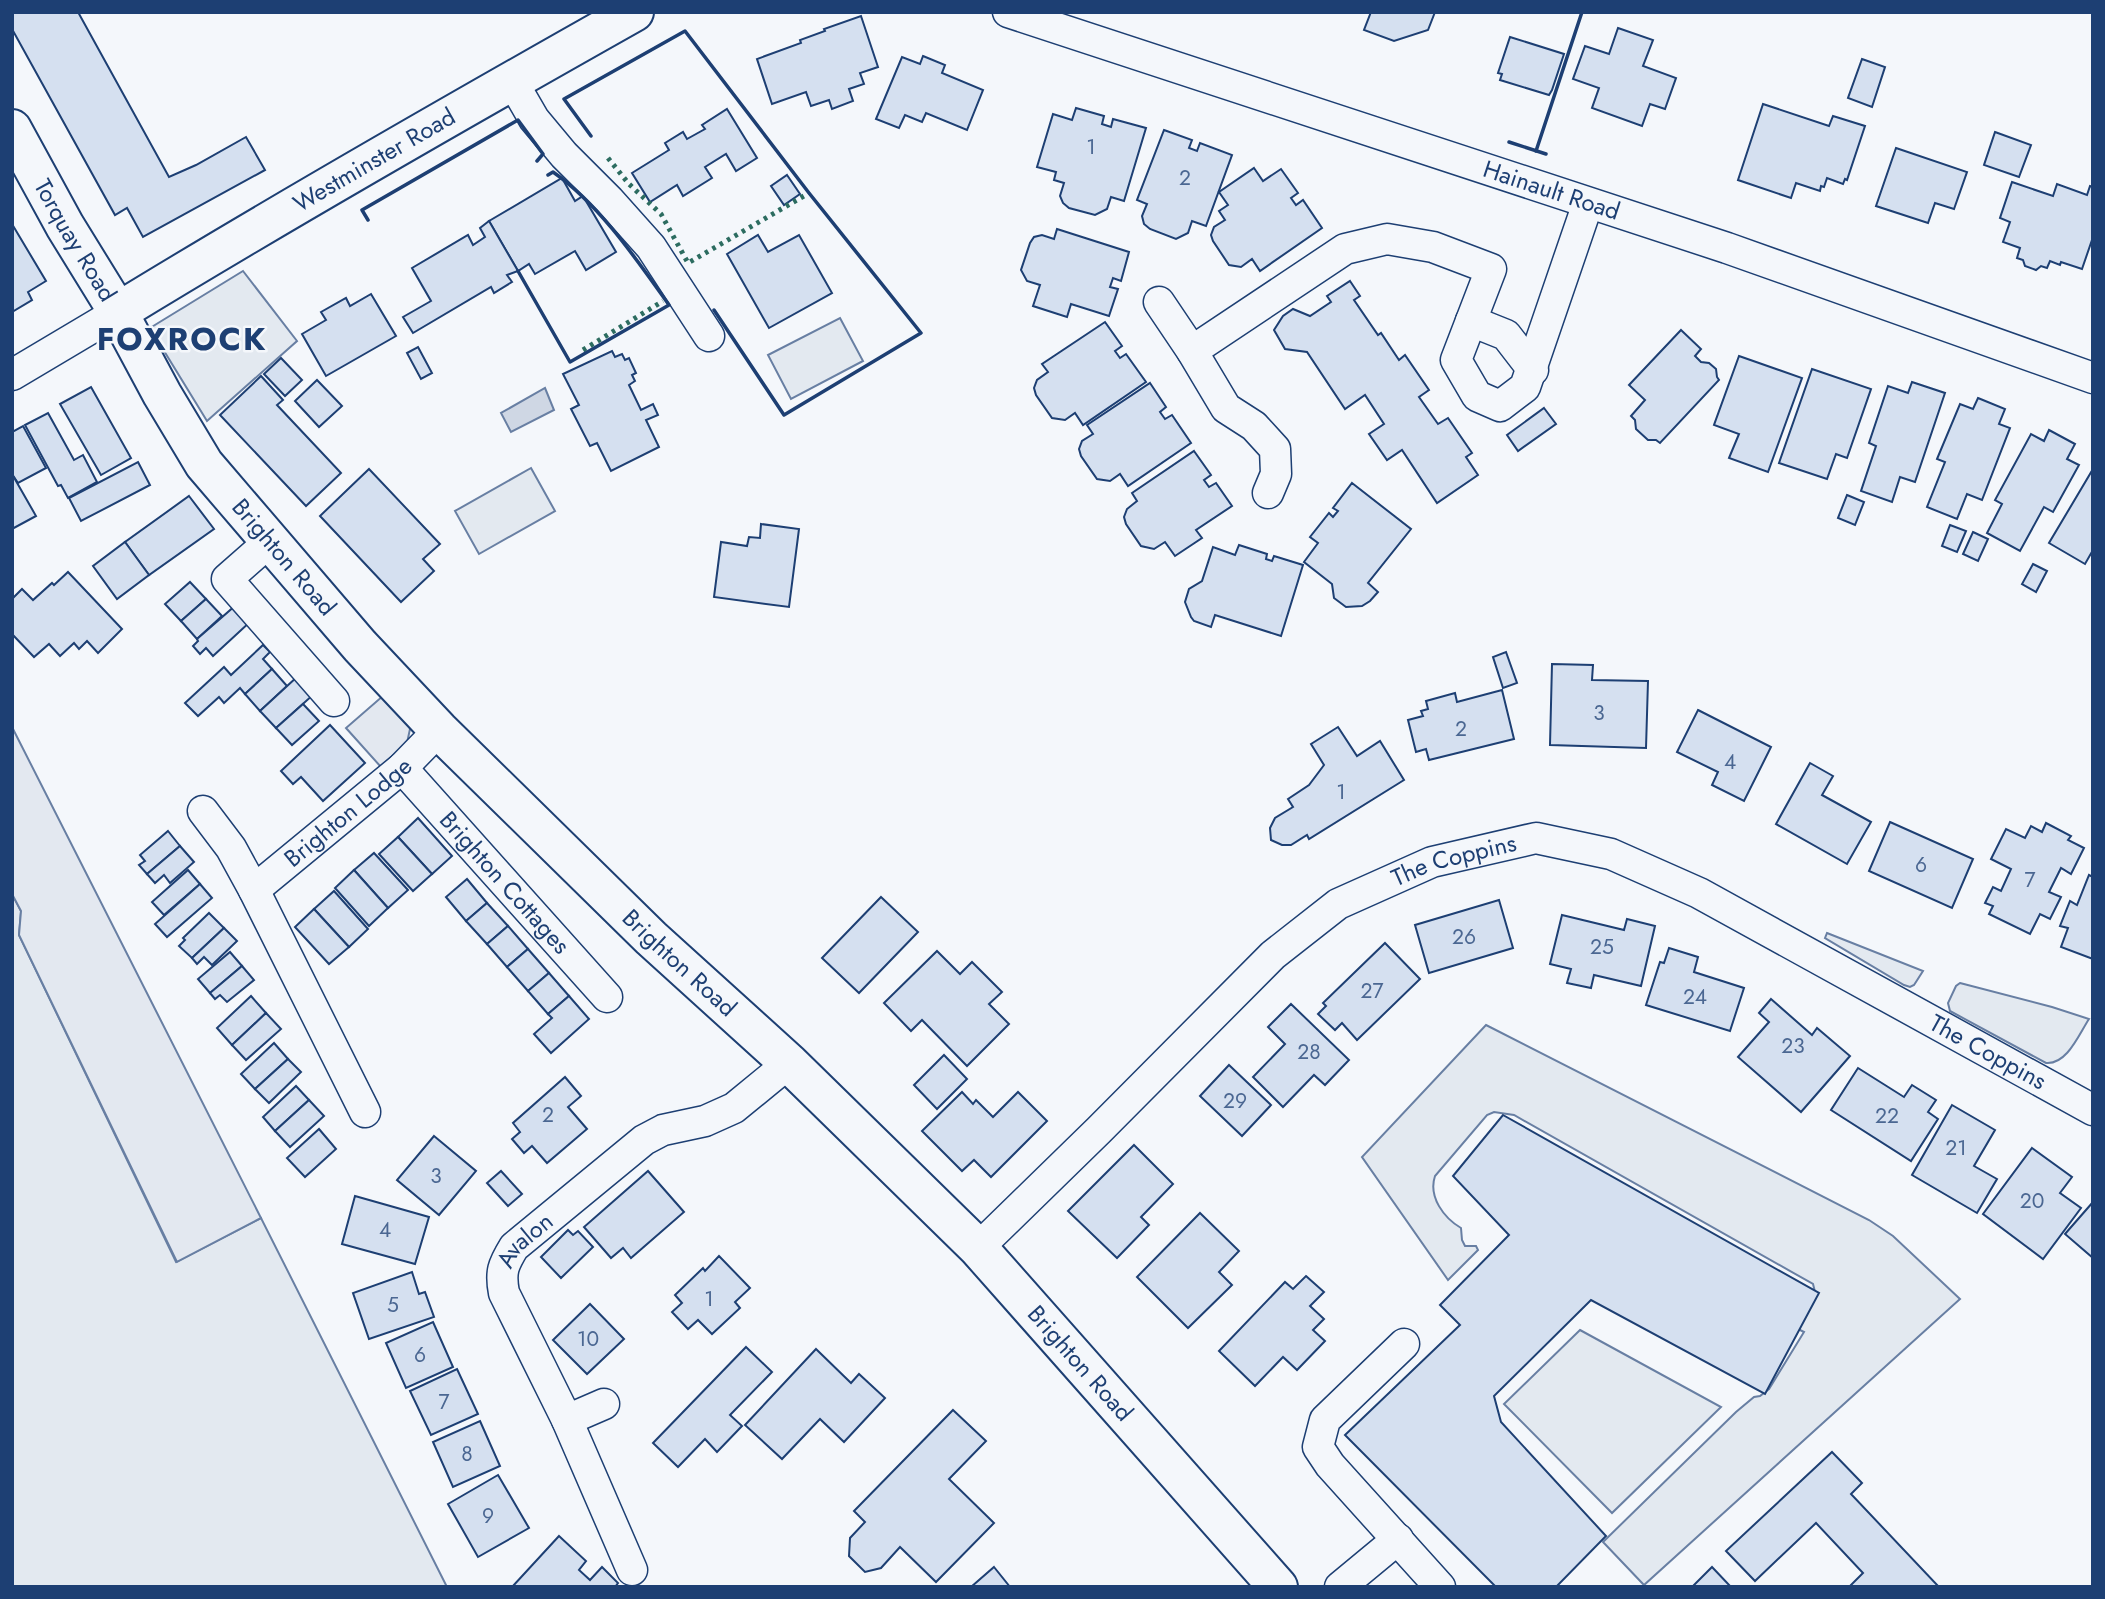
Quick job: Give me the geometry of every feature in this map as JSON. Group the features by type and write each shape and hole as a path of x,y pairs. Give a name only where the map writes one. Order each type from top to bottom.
{"street":[{"name":"Westminster Road","path":"118,312 634,12"},
{"name":"Hainault Road","path":"1008,12 1738,252 2093,378"},
{"path":"512,81 534,119 564,155 651,247 709,336"},
{"name":"Torquay Road","path":"12,129 65,226 118,312"},
{"path":"1192,351 1345,249 1387,239 1433,247 1491,269 1456,360 1477,396 1500,405 1525,387 1533,370 1588,203"},
{"path":"1159,302 1226,408 1254,426 1275,449 1276,474 1268,493"},
{"path":"12,375 118,312"},
{"name":"Brighton Road","path":"118,312 204,464 360,646 439,730 651,938 789,1063 978,1248 1278,1587"},
{"path":"1471,321 1506,335 1533,370"},
{"path":"269,541 227,579 334,701"},
{"name":"Brighton Lodge","path":"254,890 402,768 439,730"},
{"name":"Brighton Cottages","path":"402,768 607,997"},
{"path":"204,811 231,848 363,1077 365,1112"},
{"name":"The Coppins","path":"978,1248 1273,955 1338,904 1432,862 1536,838 1611,853 1699,893 2093,1110"},
{"name":"Avalon","path":"632,1570 567,1420 504,1293 501,1277 505,1262 514,1247 644,1140 663,1130 705,1121 734,1108 789,1063"},
{"path":"1404,1345 1325,1420 1318,1447 1330,1465 1440,1587"},
{"path":"567,1420 604,1404"},
{"path":"1340,1587 1398,1539"}],"shaded area":[{"path":"243,271 297,341 207,421 150,328"},
{"path":"840,318 863,361 791,399 768,355"},
{"path":"545,388 554,410 511,432 501,413"},
{"path":"531,468 555,511 479,554 455,511"},
{"path":"384,695 408,716 410,729 407,743 381,767 346,728"},
{"path":"12,727 261,1218 177,1262 19,935 21,911 12,894"},
{"path":"12,894 21,911 19,935 176,1262 261,1218 447,1587 12,1587"},
{"path":"1827,933 1923,971 1914,985 1904,985 1825,938"},
{"path":"1960,983 2089,1019 2066,1054 2046,1063 1950,1011 1948,1003"},
{"path":"1486,1025 1869,1220 1893,1236 1960,1299 1644,1585 1603,1542 1736,1412 1769,1389 1804,1332 1798,1329 1816,1296 1813,1284 1514,1115 1494,1112 1487,1115 1435,1176 1434,1192 1443,1213 1461,1228 1465,1246 1476,1246 1478,1250 1448,1280 1362,1157"},
{"path":"1580,1330 1721,1407 1612,1513 1504,1404"}],"building":[{"path":"12,12 78,12 169,177 246,137 265,170 143,237 127,208 115,215 12,29"},
{"path":"1371,12 1435,12 1428,30 1394,41 1364,30"},
{"path":"861,16 878,67 860,73 864,84 849,89 853,101 832,109 829,100 811,106 806,92 772,104 757,59 801,43 800,40 825,31 824,29"},
{"path":"1618,28 1653,40 1643,66 1676,78 1665,109 1650,104 1642,126 1592,108 1599,88 1573,79 1585,46 1609,54"},
{"path":"1510,37 1564,54 1549,95 1500,80 1502,74 1498,73"},
{"path":"923,56 945,65 942,73 983,90 967,130 926,113 922,122 905,115 899,128 876,119 902,57 920,64"},
{"path":"1862,59 1885,67 1872,107 1848,98"},
{"path":"1763,104 1829,126 1833,116 1865,126 1847,180 1845,179 1843,184 1827,178 1820,191 1796,183 1791,198 1738,180"},
{"path":"1076,108 1104,116 1102,124 1111,127 1113,119 1146,128 1124,201 1111,197 1107,209 1095,215 1069,208 1060,196 1064,183 1054,180 1056,172 1037,167 1053,114 1072,120"},
{"path":"727,109 757,158 736,171 726,154 705,167 712,178 683,196 677,185 650,202 632,173 669,150 665,143 683,132 687,139 705,129 702,125"},
{"path":"1164,130 1192,140 1189,148 1197,151 1200,143 1232,155 1206,226 1192,221 1188,233 1176,239 1144,224 1142,216 1147,204 1137,200"},
{"path":"1995,132 2031,145 2019,177 1984,165"},
{"path":"1896,148 1967,172 1954,209 1935,203 1928,223 1876,206"},
{"path":"1254,168 1263,181 1281,169 1298,193 1291,198 1296,205 1303,200 1322,228 1260,271 1252,259 1241,267 1229,265 1211,235 1214,227 1225,220 1219,211 1228,205 1219,192"},
{"path":"787,175 800,194 784,205 771,186"},
{"path":"562,178 575,201 583,196 616,252 586,270 575,251 535,274 529,264 518,271 489,221"},
{"path":"2012,182 2053,196 2057,184 2087,195 2090,186 2093,187 2093,237 2082,269 2050,261 2047,268 2041,266 2036,270 2025,266 2023,260 2017,258 2020,248 2003,242 2010,222 2000,218"},
{"path":"489,221 518,271 507,275 512,282 494,293 491,287 413,333 403,317 431,301 412,268 468,235 473,245 485,237 480,228"},
{"path":"12,224 46,281 28,292 32,300 12,312"},
{"path":"1057,229 1129,252 1121,281 1113,278 1110,287 1118,289 1109,316 1071,304 1067,317 1033,306 1040,285 1027,281 1021,270 1034,237 1042,235 1054,239"},
{"path":"758,235 768,252 799,235 832,293 769,328 727,254"},
{"path":"1350,281 1360,296 1354,300 1378,335 1381,333 1399,360 1405,355 1429,390 1419,397 1438,424 1448,418 1472,453 1466,457 1478,475 1437,503 1402,450 1387,460 1369,434 1384,424 1365,395 1345,409 1307,352 1285,349 1274,330 1283,316 1293,309 1310,316 1331,302 1327,296"},
{"path":"371,294 396,336 326,376 302,334 326,320 321,312 346,298 350,306"},
{"path":"1105,322 1122,346 1115,351 1120,358 1126,354 1146,382 1083,425 1075,413 1065,420 1052,418 1034,388 1037,380 1048,372 1042,364"},
{"path":"1681,330 1701,349 1695,356 1716,369 1719,380 1660,443 1648,440 1636,429 1635,420 1631,416 1645,400 1629,385"},
{"path":"418,347 432,373 421,379 407,353"},
{"path":"612,351 615,357 622,354 625,360 629,358 636,373 632,375 635,381 629,385 641,410 653,404 658,415 646,420 659,447 611,471 597,443 590,446 571,409 579,405 563,374"},
{"path":"1739,356 1802,378 1768,472 1729,458 1739,434 1714,425"},
{"path":"281,358 302,380 285,396 264,374"},
{"path":"1812,369 1871,389 1847,458 1836,454 1827,479 1779,463"},
{"path":"261,376 283,400 277,405 341,473 306,506 220,415"},
{"path":"317,380 342,406 319,427 295,401"},
{"path":"1912,382 1945,393 1915,482 1900,477 1892,502 1861,491 1876,446 1869,443 1888,386 1908,393"},
{"path":"1150,383 1166,407 1160,412 1165,419 1172,415 1191,443 1128,486 1120,474 1110,481 1097,479 1079,449 1082,441 1093,434 1087,425"},
{"path":"91,387 131,458 101,475 60,404"},
{"path":"1978,398 2005,409 1999,424 2010,428 1982,500 1967,494 1957,519 1927,507 1945,462 1937,459 1960,404 1973,409"},
{"path":"1544,408 1556,424 1518,451 1507,435"},
{"path":"48,413 74,460 83,455 97,482 68,498 61,485 58,486 25,425"},
{"path":"23,426 46,468 18,483 12,474 12,432"},
{"path":"2049,430 2075,444 2067,459 2079,465 2053,512 2044,507 2020,551 1987,533 2002,504 1995,500 2031,434 2044,441"},
{"path":"1194,451 1211,475 1204,480 1209,487 1216,483 1232,506 1196,530 1202,538 1175,556 1165,542 1154,549 1141,546 1124,517 1127,509 1137,501 1132,493"},
{"path":"138,462 150,485 81,521 69,498"},
{"path":"369,469 440,544 423,559 434,571 401,602 320,516"},
{"path":"2093,469 2093,550 2085,564 2049,543"},
{"path":"12,474 36,516 12,529"},
{"path":"1352,483 1411,529 1368,583 1378,592 1362,606 1346,607 1334,598 1332,584 1304,562 1318,543 1310,537 1329,513 1333,517 1338,511 1333,508"},
{"path":"1847,495 1864,502 1855,525 1838,518"},
{"path":"189,496 214,529 149,575 125,542"},
{"path":"761,524 799,529 789,607 714,597 721,542 747,546 749,537 760,538"},
{"path":"1950,525 1966,531 1957,552 1942,546"},
{"path":"1973,532 1988,539 1978,561 1963,554"},
{"path":"125,542 149,575 117,599 93,566"},
{"path":"1239,545 1267,554 1266,559 1272,561 1274,556 1303,565 1281,636 1215,615 1211,627 1194,621 1191,617 1185,602 1189,589 1202,581 1213,547 1235,555"},
{"path":"2033,564 2047,571 2036,592 2022,584"},
{"path":"68,572 122,629 98,653 87,641 79,649 74,643 60,656 49,644 34,657 12,634 12,599 22,589 33,600"},
{"path":"190,582 206,599 181,621 165,604"},
{"path":"206,599 222,616 197,639 181,621"},
{"path":"236,605 251,621 213,656 206,648 200,654 193,646 197,639"},
{"path":"263,645 270,652 263,659 272,669 245,694 240,688 224,703 219,697 198,716 185,703 224,667 231,675"},
{"path":"1506,652 1517,683 1503,688 1493,657"},
{"path":"1552,664 1593,665 1592,680 1648,681 1646,748 1550,745"},
{"path":"272,669 287,686 260,711 245,694"},
{"path":"298,676 314,694 276,728 260,711"},
{"path":"1502,690 1514,739 1429,760 1426,749 1416,752 1408,720 1423,716 1421,711 1428,709 1426,701 1455,693 1457,702"},
{"path":"303,704 319,721 292,745 276,728"},
{"path":"1698,710 1771,747 1744,801 1712,785 1718,772 1677,752"},
{"path":"330,725 365,763 323,801 301,777 293,784 281,771"},
{"path":"1338,727 1357,756 1380,741 1404,780 1309,839 1307,835 1291,845 1282,845 1271,840 1270,828 1275,818 1293,807 1288,799 1309,785 1324,765 1311,744"},
{"path":"1810,763 1833,776 1822,795 1871,822 1847,864 1776,824"},
{"path":"418,818 452,856 432,874 398,837"},
{"path":"1890,822 1973,859 1952,908 1869,871"},
{"path":"2046,823 2071,836 2068,840 2084,848 2071,874 2061,868 2049,892 2061,897 2050,919 2040,914 2030,934 1989,914 1993,906 1985,903 1993,887 2001,891 2011,869 1991,859 2006,829 2025,838 2031,826 2042,832"},
{"path":"168,831 180,846 147,874 139,865 145,861 140,855"},
{"path":"398,837 432,874 413,891 379,854"},
{"path":"180,846 194,862 170,883 164,875 155,883 147,874"},
{"path":"374,853 408,890 388,908 354,870"},
{"path":"188,870 200,884 164,915 152,902"},
{"path":"354,870 388,908 369,926 335,888"},
{"path":"2089,875 2093,877 2093,959 2061,947 2068,928 2060,926 2070,901 2077,905"},
{"path":"467,879 487,903 466,921 446,897"},
{"path":"200,884 212,898 167,937 155,924"},
{"path":"334,891 368,929 349,947 314,909"},
{"path":"881,897 918,932 859,993 822,958"},
{"path":"1499,900 1513,948 1429,973 1415,925"},
{"path":"487,903 508,926 487,944 466,921"},
{"path":"314,909 349,947 329,964 295,927"},
{"path":"209,913 224,928 192,958 179,946 185,940 183,938"},
{"path":"1562,915 1624,930 1627,919 1655,926 1641,986 1594,975 1591,988 1567,983 1571,969 1550,964"},
{"path":"508,926 528,949 507,967 487,944"},
{"path":"224,928 237,941 212,965 204,957 197,964 192,958"},
{"path":"1385,943 1420,979 1357,1040 1342,1023 1335,1030 1318,1014 1326,1006 1323,1003"},
{"path":"1669,948 1698,957 1694,972 1744,988 1730,1031 1646,1005 1660,962 1664,963"},
{"path":"528,949 549,973 528,991 507,967"},
{"path":"937,951 960,974 972,962 1002,992 989,1004 1009,1024 967,1066 922,1020 911,1031 884,1003"},
{"path":"230,952 242,966 210,993 198,979"},
{"path":"242,966 254,980 227,1002 220,995 215,999 210,993"},
{"path":"549,973 569,996 548,1014 528,991"},
{"path":"251,996 266,1013 232,1045 217,1028"},
{"path":"569,996 589,1019 551,1053 534,1034 552,1018 548,1014"},
{"path":"1771,999 1812,1035 1817,1028 1850,1056 1801,1112 1738,1057 1769,1022 1759,1013"},
{"path":"1291,1004 1349,1060 1325,1085 1314,1075 1283,1107 1253,1077 1285,1044 1268,1027"},
{"path":"266,1013 281,1029 246,1060 232,1045"},
{"path":"274,1043 288,1059 255,1089 241,1074"},
{"path":"944,1055 967,1079 937,1109 914,1085"},
{"path":"288,1059 301,1072 269,1103 255,1089"},
{"path":"1229,1065 1271,1105 1242,1136 1200,1096"},
{"path":"1858,1068 1904,1097 1912,1085 1936,1100 1928,1112 1938,1119 1911,1161 1831,1110"},
{"path":"565,1077 581,1096 568,1107 587,1129 547,1163 532,1146 524,1153 512,1139 520,1132 513,1123"},
{"path":"296,1086 309,1100 275,1131 263,1117"},
{"path":"962,1092 973,1104 976,1100 993,1117 1018,1092 1047,1121 991,1177 974,1160 962,1171 922,1131"},
{"path":"309,1100 324,1116 290,1147 275,1131"},
{"path":"1952,1105 1995,1130 1974,1166 1997,1179 1977,1213 1912,1175"},
{"path":"1503,1115 1819,1293 1765,1394 1591,1300 1494,1396 1501,1422 1606,1536 1556,1587 1496,1587 1345,1435 1460,1325 1440,1305 1509,1235 1453,1176"},
{"path":"319,1129 336,1149 305,1177 287,1158"},
{"path":"434,1136 476,1171 439,1215 397,1180"},
{"path":"1134,1145 1173,1184 1141,1217 1149,1225 1117,1258 1068,1211"},
{"path":"2032,1148 2072,1177 2060,1193 2081,1208 2043,1259 1983,1214"},
{"path":"501,1171 522,1194 508,1206 487,1183"},
{"path":"648,1171 684,1212 631,1258 623,1248 611,1258 584,1227"},
{"path":"355,1196 429,1217 415,1264 342,1244"},
{"path":"2093,1202 2093,1258 2065,1234"},
{"path":"1200,1213 1239,1251 1219,1272 1232,1285 1188,1328 1137,1277"},
{"path":"568,1230 573,1235 578,1231 593,1247 561,1278 541,1257"},
{"path":"719,1256 750,1288 735,1302 740,1308 712,1334 698,1320 688,1329 672,1312 682,1303 675,1295"},
{"path":"412,1272 419,1294 425,1292 434,1317 369,1339 353,1293"},
{"path":"1306,1276 1324,1292 1310,1306 1324,1319 1313,1330 1325,1341 1297,1370 1283,1357 1255,1386 1219,1351 1285,1282 1293,1289"},
{"path":"590,1304 624,1339 587,1374 553,1340"},
{"path":"433,1322 453,1367 406,1388 386,1343"},
{"path":"746,1347 772,1372 730,1415 742,1426 717,1452 705,1439 678,1467 653,1443"},
{"path":"816,1349 851,1383 859,1374 885,1398 844,1442 820,1419 782,1459 745,1425"},
{"path":"457,1369 478,1414 431,1435 410,1391"},
{"path":"953,1410 986,1441 949,1479 994,1523 936,1582 900,1547 881,1568 865,1572 849,1556 850,1538 865,1522 854,1511"},
{"path":"480,1421 500,1466 453,1487 433,1442"},
{"path":"1832,1452 1862,1483 1851,1494 1939,1587 1849,1587 1863,1573 1816,1523 1755,1581 1726,1551"},
{"path":"498,1475 529,1528 478,1557 448,1504"},
{"path":"559,1536 586,1561 579,1570 590,1580 602,1567 618,1583 615,1587 512,1587"},
{"path":"994,1567 1010,1587 971,1587"},
{"path":"1712,1567 1731,1587 1692,1587"}],"hedge":[{"path":"608,158 629,184 661,214 688,263 809,193"},
{"path":"583,350 663,301"}],"wall":[{"path":"1536,151 1582,12"},
{"path":"591,136 564,99 685,31 921,333 784,415 714,310"},
{"path":"368,220 362,210 518,120 543,154 537,161"},
{"path":"1509,142 1546,154"},
{"path":"518,271 570,362 669,305 601,216 570,185 553,172 548,175"}],"district":[{"name":"FOXROCK","path":"182,339"}]}
